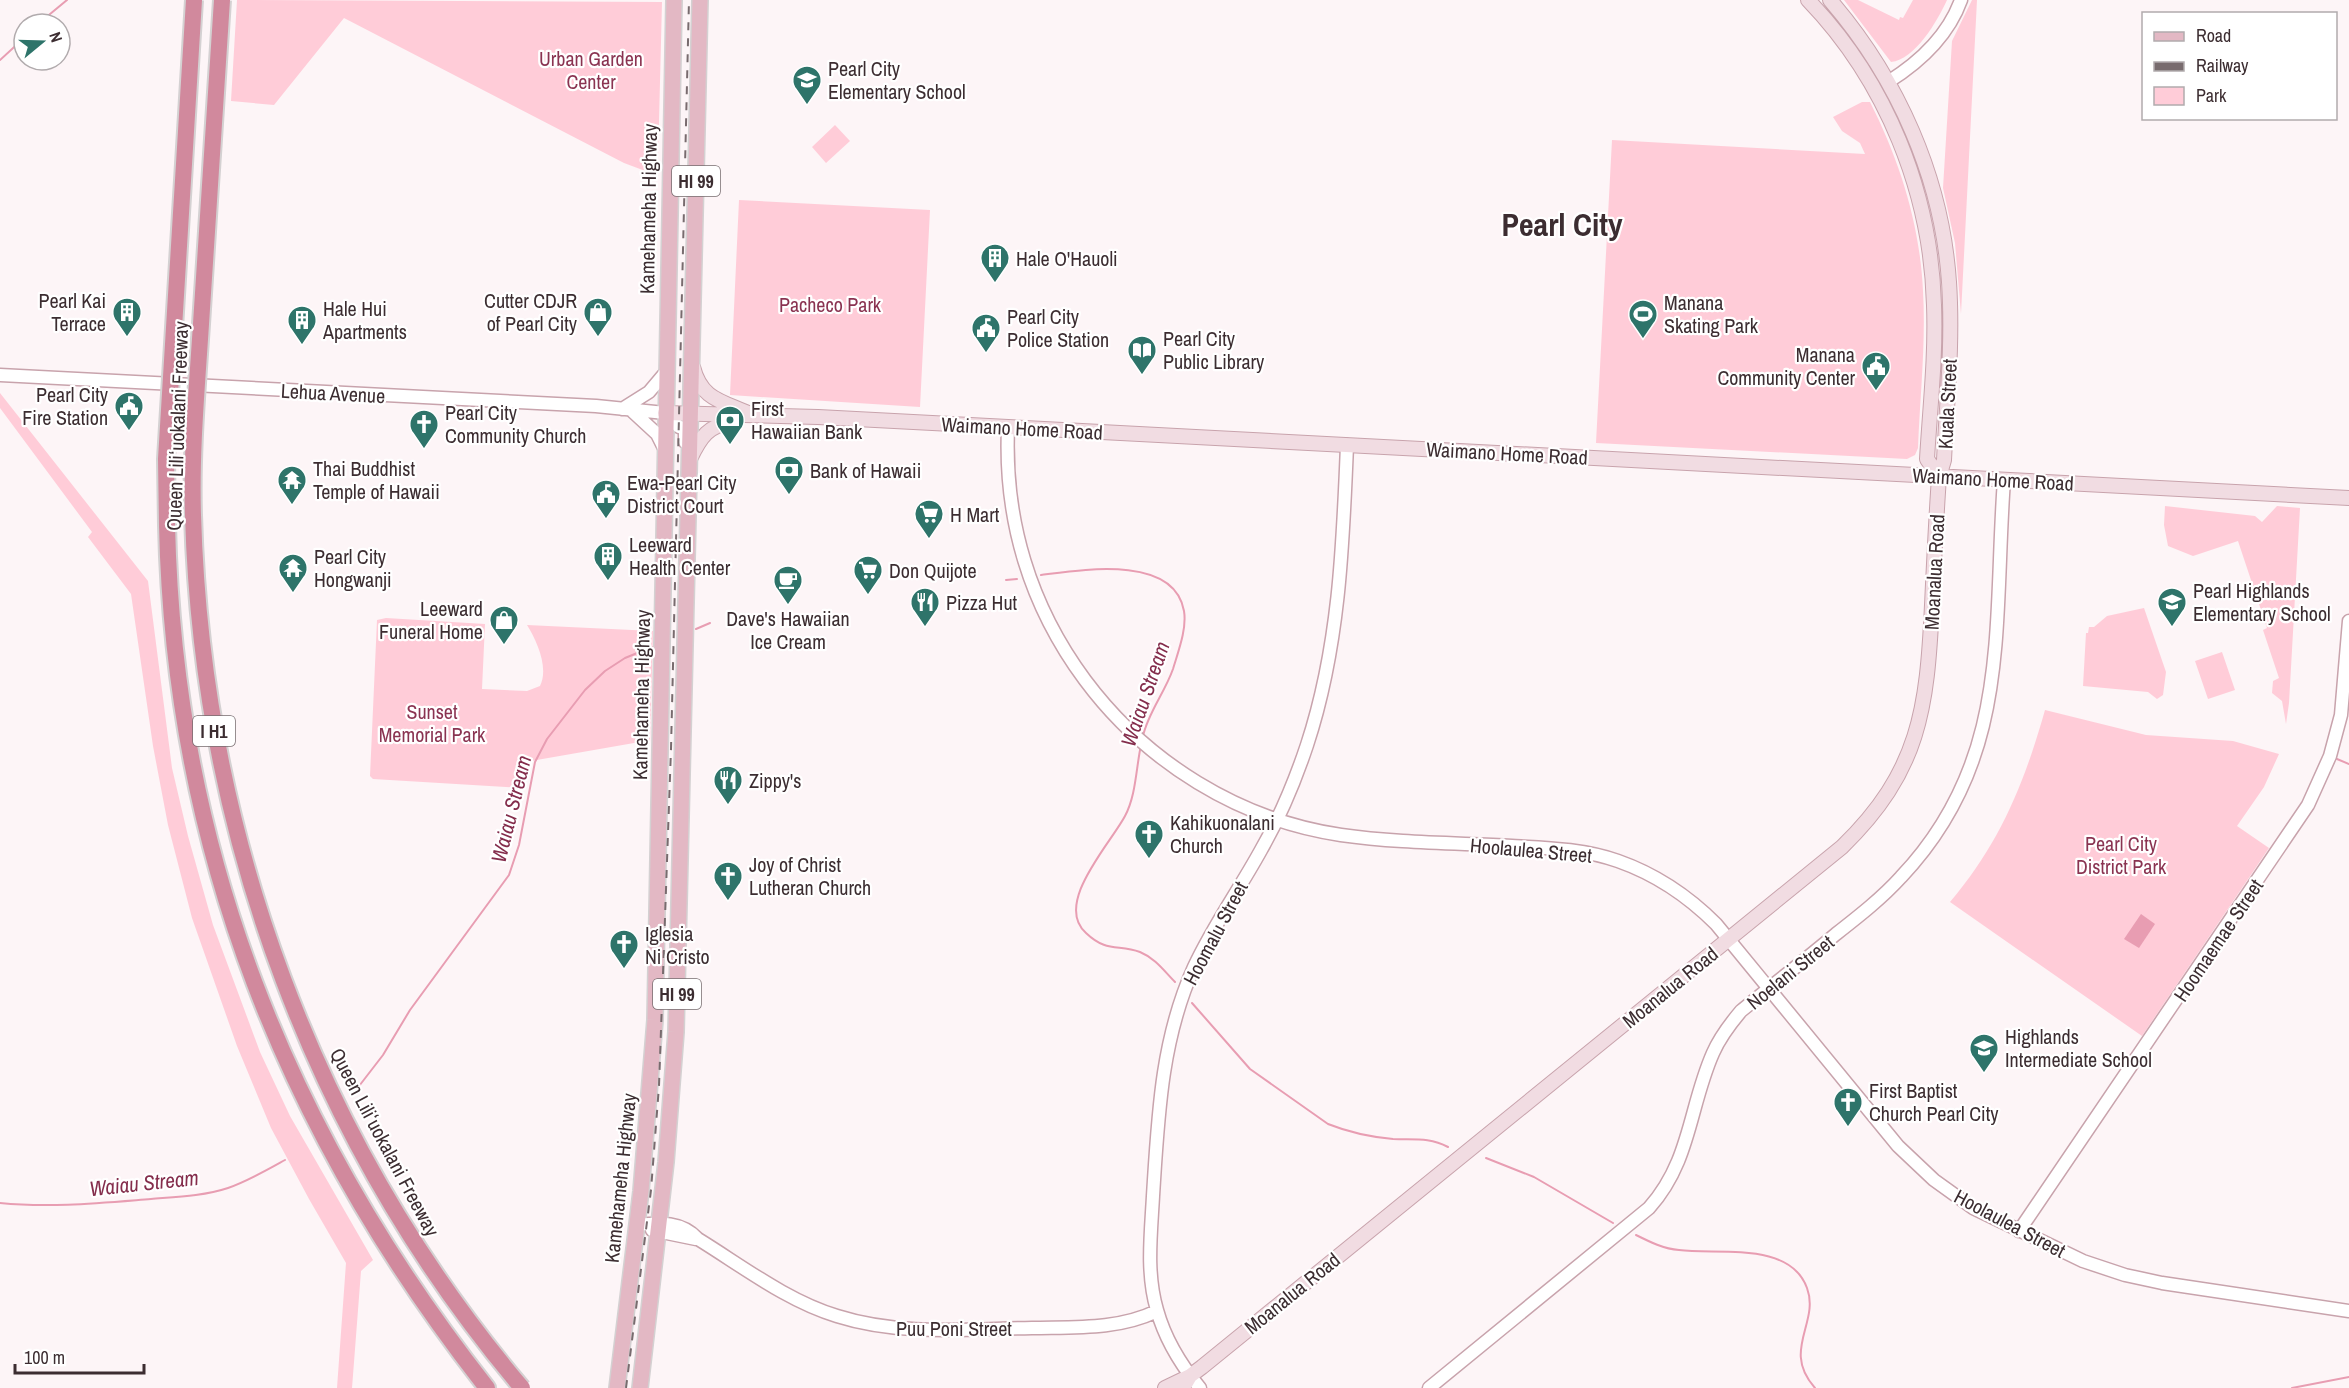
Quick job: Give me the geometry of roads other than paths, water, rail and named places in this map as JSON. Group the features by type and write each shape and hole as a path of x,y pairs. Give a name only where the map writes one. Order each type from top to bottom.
{"highway":[{"name":"Queen Liliʻuokalani Freeway","path":"194,0 166,459 168,557 176,650 193,773 207,834 243,953 282,1052 310,1112 369,1220 427,1307 487,1388"},
{"name":"Queen Liliʻuokalani Freeway","path":"222,0 193,454 192,513 204,670 226,788 249,878 281,977 340,1110 371,1168 424,1256 483,1340 522,1388"}],"main road":[{"name":"Kamehameha Highway","path":"617,1388 637,1225 654,1040 664,633 665,373 674,0"},
{"name":"HI 99","path":"640,1388 668,1138 676,1032 700,0"},
{"name":"Kuala Street","path":"1830,0 1855,30 1888,81 1910,125 1925,164 1938,209 1947,259 1950,338 1944,460 1938,477"},
{"name":"Kuala Street","path":"1811,3 1856,59 1891,123 1909,166 1928,241 1934,320 1928,459 1938,477"},
{"path":"1874,90 1888,81"},
{"path":"692,362 698,382 707,394 756,416"},
{"name":"Waimano Home Road","path":"665,413 818,417 2349,498"},
{"path":"690,461 698,443 714,427 756,416"},
{"name":"Moanalua Road","path":"1165,1388 1186,1382 1856,834 1890,790 1919,726 1928,677 1938,477"}],"street":[{"path":"1888,81 1907,70 1930,49 1954,17 1961,0"},
{"path":"665,373 649,392 626,409 657,434 665,450"},
{"name":"Lehua Avenue","path":"0,375 665,413"},
{"path":"665,413 679,427 685,428 682,569 686,598"},
{"name":"Hoolaulea Street","path":"1008,428 1008,466 1012,511 1023,559 1035,593 1065,654 1100,700 1133,734 1172,767 1205,788 1276,819 1319,831 1364,838 1567,849 1608,858 1639,869 1675,889 1706,914 1886,1134 1916,1165 1973,1208 2083,1261 2143,1280 2349,1311"},
{"name":"Hoomalu Street","path":"1200,1388 1186,1382 1157,1311 1150,1270 1160,1084 1170,1034 1202,951 1261,850 1306,746 1329,662 1338,600 1347,445"},
{"name":"Noelani Street","path":"1429,1388 1625,1229 1657,1200 1671,1179 1683,1151 1708,1063 1718,1043 1742,1011 1873,904 1902,877 1934,837 1962,790 1979,747 1990,704 2004,480"},
{"name":"Hoomaemae Street","path":"2019,1231 2308,805 2327,764 2341,715 2349,621"},
{"name":"Puu Poni Street","path":"637,1225 658,1228 682,1227 690,1230 698,1239 799,1300 835,1316 873,1325 920,1330 1092,1326 1127,1322 1157,1311"}],"waterway":[{"path":"52,12 67,0"},
{"path":"0,60 12,49"},
{"name":"Waiau Stream","path":"1041,575 1078,570 1123,570 1145,573 1163,581 1177,593 1185,618 1182,640 1170,678 1143,736"},
{"name":"Waiau Stream","path":"1006,580 1017,579"},
{"name":"Waiau Stream","path":"696,629 710,623"},
{"name":"Waiau Stream","path":"356,1090 383,1055 410,1010 509,875 519,845 535,762 547,739 585,690 605,671 625,658 652,647"},
{"name":"Waiau Stream","path":"1141,745 1129,808 1080,890 1076,906 1078,921 1093,939 1107,946 1140,952 1150,958 1175,982"},
{"path":"2337,759 2349,764"},
{"name":"Waiau Stream","path":"1192,1003 1250,1069 1328,1124 1368,1135 1393,1139 1428,1140 1448,1147"},
{"name":"Waiau Stream","path":"1486,1158 1534,1177 1613,1223"},
{"name":"Waiau Stream","path":"0,1203 75,1204 170,1198 219,1191 285,1160"},
{"name":"Waiau Stream","path":"1636,1235 1657,1245 1673,1249 1752,1253 1770,1257 1785,1263 1798,1273 1807,1288 1810,1301 1801,1361 1805,1374 1815,1388"},
{"name":"Waiau Stream","path":"2292,1388 2349,1377"}],"railway":[{"path":"626,1388 651,1190 659,1086 671,749 689,0"}],"place":[{"name":"Pearl City Elementary School","path":"807,106"},
{"name":"Hale O'Hauoli","path":"995,284"},
{"name":"Pearl Kai Terrace","path":"127,338"},
{"name":"Cutter CDJR of Pearl City","path":"598,338"},
{"name":"Manana Skating Park","path":"1643,340"},
{"name":"Hale Hui Apartments","path":"302,346"},
{"name":"Pearl City Police Station","path":"986,354"},
{"name":"Pearl City Public Library","path":"1142,376"},
{"name":"Manana Community Center","path":"1876,392"},
{"name":"Pearl City Fire Station","path":"129,432"},
{"name":"First Hawaiian Bank","path":"730,446"},
{"name":"Pearl City Community Church","path":"424,450"},
{"name":"Bank of Hawaii","path":"789,496"},
{"name":"Thai Buddhist Temple of Hawaii","path":"292,506"},
{"name":"Ewa-Pearl City District Court","path":"606,520"},
{"name":"H Mart","path":"929,540"},
{"name":"Leeward Health Center","path":"608,582"},
{"name":"Pearl City Hongwanji","path":"293,594"},
{"name":"Don Quijote","path":"868,596"},
{"name":"Dave's Hawaiian Ice Cream","path":"788,606"},
{"name":"Pizza Hut","path":"925,628"},
{"name":"Pearl Highlands Elementary School","path":"2172,628"},
{"name":"Leeward Funeral Home","path":"504,646"},
{"name":"Zippy's","path":"728,806"},
{"name":"Kahikuonalani Church","path":"1149,860"},
{"name":"Joy of Christ Lutheran Church","path":"728,902"},
{"name":"Iglesia Ni Cristo","path":"624,970"},
{"name":"Highlands Intermediate School","path":"1984,1074"},
{"name":"First Baptist Church Pearl City","path":"1848,1128"}],"district":[{"name":"Pearl City","path":"1562,224"}],"park label":[{"name":"Urban Garden Center","path":"591,70"},
{"name":"Pacheco Park","path":"830,304"},
{"name":"Sunset Memorial Park","path":"432,722"},
{"name":"Pearl City District Park","path":"2121,854"}]}
